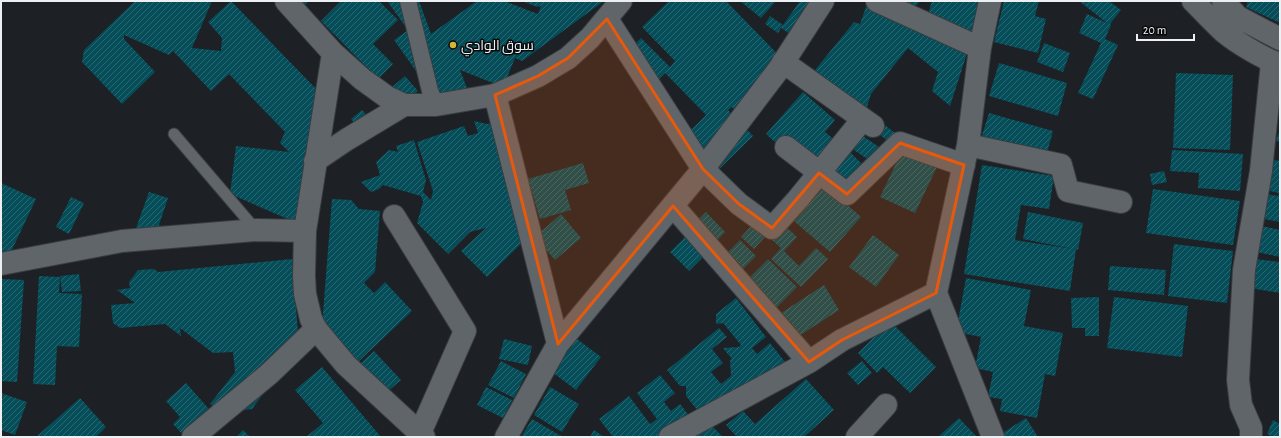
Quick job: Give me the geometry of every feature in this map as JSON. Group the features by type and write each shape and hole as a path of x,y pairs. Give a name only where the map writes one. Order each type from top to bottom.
{"street":[{"path":"286,1 333,53 362,79 404,106"},
{"path":"408,1 430,91 436,105"},
{"path":"315,161 346,140 404,106 436,105 495,95 538,76 568,58 590,38 621,1"},
{"path":"506,437 558,344 703,169 783,62 823,1"},
{"path":"877,1 980,48"},
{"path":"990,1 980,48 966,155 936,292 993,437"},
{"path":"1192,1 1224,32 1276,63 1261,171 1244,270 1238,380 1241,405 1250,428 1251,437"},
{"path":"1223,1 1238,17 1280,39"},
{"path":"606,19 703,169 739,204 772,228 819,173 868,123 783,62"},
{"path":"333,53 305,231 305,294 311,319 316,329 346,365 422,435 465,331 394,216"},
{"path":"495,95 558,344"},
{"path":"786,147 847,194 900,143 966,155 1061,165 1068,191 1121,202"},
{"path":"673,206 809,362"},
{"path":"1,264 122,240 257,230 305,231"},
{"path":"670,437 809,362 842,340 936,292"},
{"path":"193,437 269,374 316,329"},
{"path":"857,437 886,405"}],"lane":[{"path":"174,134 257,230"}],"highlighted area":[{"path":"607,19 703,169 739,204 772,228 819,173 847,194 900,143 964,165 936,293 842,340 809,362 673,206 558,344 495,95 538,76 568,58"}],"building":[{"path":"135,1 212,1 192,48 221,51 222,38 208,22 231,1 320,93 304,226 230,194 236,146 289,152 280,143 285,132 229,74 211,91 173,51 169,55 124,35 124,39 155,72 122,104 82,62 84,50"},
{"path":"295,1 309,1 302,8"},
{"path":"341,1 379,1 398,20 373,44 393,64 378,79 321,21"},
{"path":"387,1 419,1 431,34 477,1 504,1 538,14 541,6 537,7 522,1 604,1 522,61 515,58 503,87 460,70 470,96 446,113 394,40 408,30"},
{"path":"669,1 726,1 794,71 744,120 732,107 728,110 753,136 713,175 680,141 706,115 665,73 659,79 630,49 641,38 670,67 675,61 642,27"},
{"path":"740,1 776,1 761,18"},
{"path":"800,1 832,1 802,42 781,28 778,33 765,24 770,16 783,25"},
{"path":"868,1 918,1 919,2 909,15 928,14 932,1 984,1 950,106 932,91 938,72 908,48 871,94 866,110 900,137 893,145 840,104 802,86 854,22 860,24"},
{"path":"1004,1 1039,1 1035,16 1046,19 1038,53 994,42"},
{"path":"1079,1 1109,1 1121,10 1110,24 1111,25 1105,39 1118,45 1093,99 1078,93 1101,43 1079,33 1087,14 1107,23"},
{"path":"1248,1 1280,1 1280,23 1246,7"},
{"path":"1044,43 1070,53 1063,72 1037,62"},
{"path":"999,63 1067,83 1058,116 989,96"},
{"path":"1176,73 1233,75 1230,150 1173,148"},
{"path":"405,76 418,91 405,103 391,88"},
{"path":"803,92 835,120 825,132 836,141 812,169 796,161 766,134"},
{"path":"362,110 372,121 361,131 351,119"},
{"path":"989,113 1053,131 1044,164 979,145"},
{"path":"474,121 487,124 493,123 529,236 487,277 461,251 486,228 470,232 448,254 417,223 423,202 421,196 383,185 379,189 371,192 361,182 380,175 376,162 389,150 398,152 396,146 414,140 426,180 423,192 431,200 433,191 417,142 464,126 468,136 478,133"},
{"path":"1280,129 1280,142 1276,141"},
{"path":"857,132 885,151 876,165 848,146"},
{"path":"848,150 865,167 858,187 821,176"},
{"path":"1172,150 1243,154 1240,191 1198,188 1199,173 1170,171"},
{"path":"902,151 937,167 915,213 880,197"},
{"path":"1269,159 1280,161 1280,222 1259,218 1265,194 1278,196 1279,193 1262,189"},
{"path":"583,163 589,183 565,190 571,210 540,219 528,179"},
{"path":"982,165 1054,176 1049,209 1021,205 1015,240 1073,249 1023,239 1028,212 1083,223 1078,250 1076,249 1070,291 964,274"},
{"path":"1164,171 1167,182 1152,185 1150,174"},
{"path":"819,180 861,217 830,252 788,216"},
{"path":"1,183 36,199 9,256 1,252"},
{"path":"1153,189 1240,201 1233,245 1146,233"},
{"path":"149,192 168,198 156,234 136,228"},
{"path":"71,197 84,203 69,234 56,227"},
{"path":"332,199 351,200 359,209 380,211 375,272 364,283 374,293 385,282 412,311 357,363 322,326"},
{"path":"706,212 725,232 711,247 691,227"},
{"path":"561,214 581,238 555,260 535,237"},
{"path":"753,224 765,237 754,249 741,237"},
{"path":"784,225 797,237 784,251 799,266 816,248 828,259 801,287 771,259 781,248 771,239"},
{"path":"1257,225 1280,230 1280,257 1252,251"},
{"path":"873,235 899,255 876,287 849,267"},
{"path":"686,236 706,254 689,271 670,252"},
{"path":"740,240 756,256 738,274 722,258"},
{"path":"1174,244 1233,251 1227,303 1168,296"},
{"path":"292,259 299,345 252,409 238,411 231,420 210,404 235,372 233,352 213,353 180,328 181,336 165,324 120,328 113,323 111,305 135,303 117,290 130,288 129,282 138,270 154,269 158,272"},
{"path":"768,259 797,287 775,309 747,280"},
{"path":"1254,259 1280,262 1280,293 1250,288"},
{"path":"1110,266 1166,270 1164,295 1108,290"},
{"path":"79,274 81,291 62,292 60,276"},
{"path":"39,276 60,277 59,293 82,294 79,347 57,346 55,385 33,384"},
{"path":"966,278 1031,290 1024,326 1063,333 1055,376 1045,374 1037,418 1000,411 1002,399 988,397 993,372 975,368 981,337 956,332"},
{"path":"1,279 24,280 17,382 1,381"},
{"path":"824,285 839,310 796,338 781,313"},
{"path":"1099,297 1099,336 1085,336 1085,328 1072,328 1071,298"},
{"path":"1114,297 1188,306 1182,357 1107,348"},
{"path":"736,298 766,337 752,348 757,354 770,343 794,373 709,423 723,437 690,437 706,421 686,396 686,386 680,386 667,370 719,328 727,337 712,349 723,363 711,372 721,384 731,376 730,360 732,359 723,348 739,347 741,345 723,323 716,324 716,314"},
{"path":"890,321 936,367 910,393 883,367 877,373 858,353"},
{"path":"504,339 532,346 528,365 499,359"},
{"path":"577,339 601,357 576,390 552,372"},
{"path":"374,351 401,380 386,393 360,364"},
{"path":"501,361 526,374 514,398 488,385"},
{"path":"862,361 872,373 858,385 847,373"},
{"path":"322,367 381,437 306,437 323,423 295,390"},
{"path":"660,375 675,393 664,402 671,411 680,404 696,424 679,437 613,437 599,419 629,396 650,424 657,419 637,393"},
{"path":"806,379 834,410 804,437 737,437 726,425 743,411 755,424"},
{"path":"186,383 224,426 212,437 185,437 173,424 180,417 166,401"},
{"path":"486,387 512,400 503,418 477,405"},
{"path":"550,387 579,404 562,432 534,415"},
{"path":"1,393 27,402 15,435 1,430"},
{"path":"80,398 106,427 96,437 36,437"},
{"path":"959,418 977,437 938,437"},
{"path":"1026,418 1038,437 1003,437 1001,434"},
{"path":"532,419 563,437 521,437"},
{"path":"1273,420 1280,424 1280,437 1273,437 1267,434"},
{"path":"243,430 250,437 236,437"},
{"path":"594,430 604,437 590,437"}],"place":[{"name":"سوق الوادي","path":"453,45"}]}
